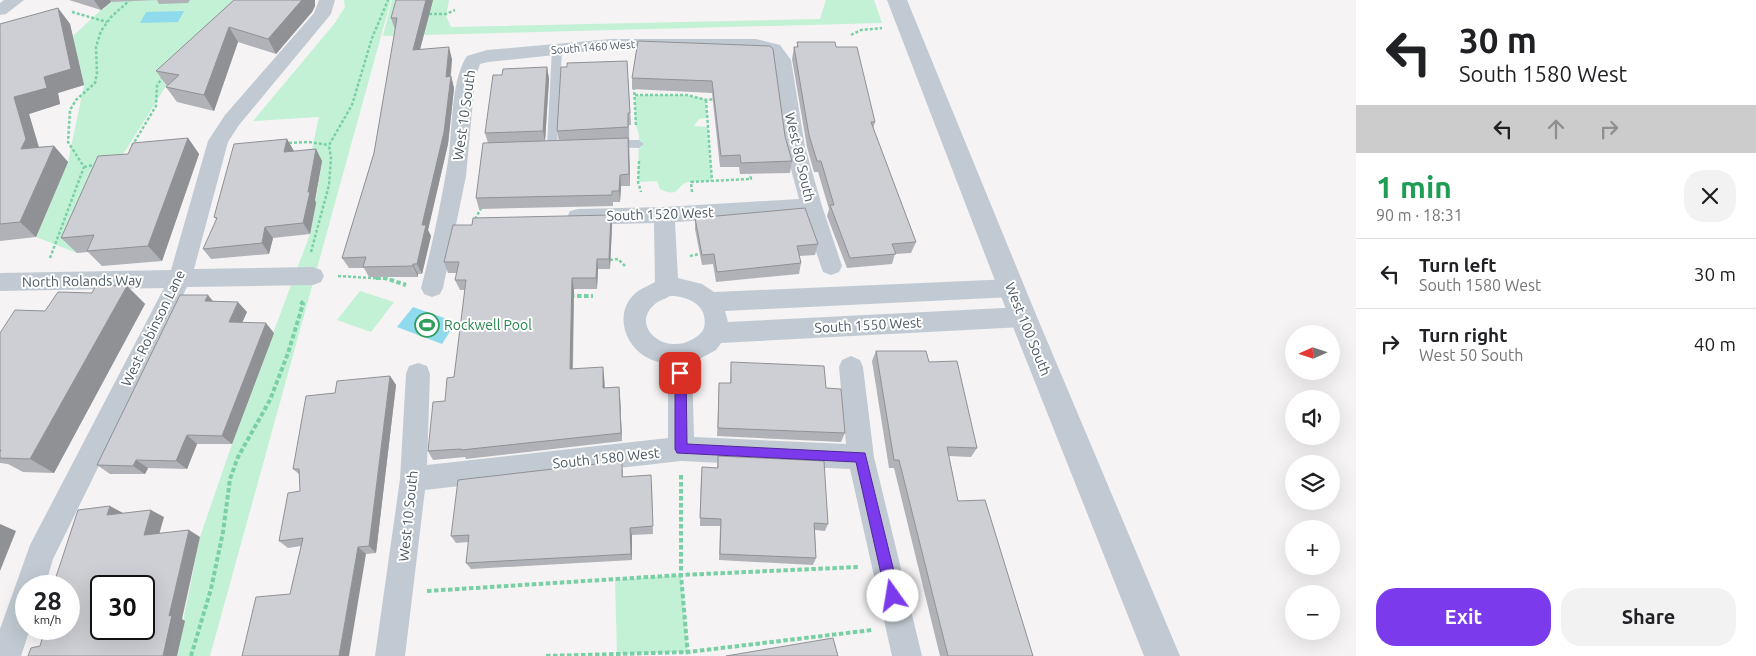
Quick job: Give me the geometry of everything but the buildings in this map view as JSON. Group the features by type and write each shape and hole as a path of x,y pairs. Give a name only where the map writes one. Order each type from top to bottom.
{"street":[{"path":"0,10 16,0"},
{"name":"West Robinson Lane","path":"34,575 40,555 180,279 218,141 232,120 322,14 327,0"},
{"name":"West 100 South","path":"897,0 1023,317 1162,656"},
{"name":"South 1460 West","path":"472,60 487,56 611,44 756,44 774,49"},
{"name":"West 80 South","path":"774,49 782,60 795,147 811,206 831,266"},
{"name":"West 10 South","path":"432,288 449,219 461,139 465,86 468,69 472,60"},
{"name":"South 1520 West","path":"563,217 664,215 811,206"},
{"path":"449,219 480,211"},
{"path":"664,215 667,287"},
{"name":"North Rolands Way","path":"0,282 309,276"},
{"path":"667,287 692,289 710,302 717,322 714,333 701,348 680,355 666,355 652,350 642,342 635,332 636,308 644,298 654,292 667,287"},
{"name":"South 1550 West","path":"710,302 1012,288"},
{"name":"South 1550 West","path":"714,333 1023,317"},
{"path":"680,355 681,449"},
{"path":"851,367 861,457 907,656"},
{"name":"West 10 South","path":"390,656 413,479 418,374"},
{"name":"South 1580 West","path":"413,479 681,449 861,457"},
{"path":"6,656 15,629"}],"lane":[{"path":"552,146 557,49"},
{"path":"600,145 639,144"}],"path":[{"path":"38,282 55,248 84,167 66,140 71,106 94,84 98,74 97,38 107,22 130,0"},
{"path":"191,656 211,589 223,532 230,479 238,457 270,400 285,361 302,304 300,300 309,276 329,184 332,158 329,145 352,105 367,53 388,0"},
{"path":"429,14 446,14 455,10"},
{"path":"72,12 107,22"},
{"path":"851,35 861,30 908,27"},
{"path":"129,152 156,106 157,86 164,74"},
{"path":"633,83 639,144 638,176 643,201"},
{"path":"629,89 634,89"},
{"path":"635,94 687,95 706,100 722,98"},
{"path":"706,100 712,181"},
{"path":"630,111 635,111"},
{"path":"707,113 716,113"},
{"path":"289,143 309,142 329,145"},
{"path":"84,167 99,164"},
{"path":"696,213 691,182 751,179 750,174"},
{"path":"630,177 638,176"},
{"path":"610,260 618,259 625,266"},
{"path":"338,276 384,278 419,288 432,288"},
{"path":"566,295 592,296"},
{"path":"681,449 681,575 688,654"},
{"path":"399,593 681,575 886,565"},
{"path":"546,656 688,654 900,627"}],"green space":[{"path":"115,0 242,0 200,54 166,86 112,172 77,253 36,237 68,162 84,85 73,36 101,10"},
{"path":"344,0 391,0 210,656 176,656 200,537 232,444 310,234 322,161 312,149 319,117 253,121 335,23 345,7"},
{"path":"392,0 449,0 446,16 451,27 820,19 826,0 874,0 882,23 383,36"},
{"path":"635,95 687,95 706,100 707,118 699,119 694,126 708,127 712,181 688,182 671,193 660,189 657,181 638,182 639,135 635,122"},
{"path":"360,291 394,302 371,332 337,320"},
{"path":"681,575 688,652 617,654 615,580"}],"water":[{"path":"184,11 178,22 140,23 146,12"},
{"name":"Rockwell Pool","path":"413,307 456,322 442,344 397,327"}],"place":[{"name":"Rockwell Pool","path":"427,325"}],"route":[{"path":"680,373 681,449 861,457 893,596"}]}
